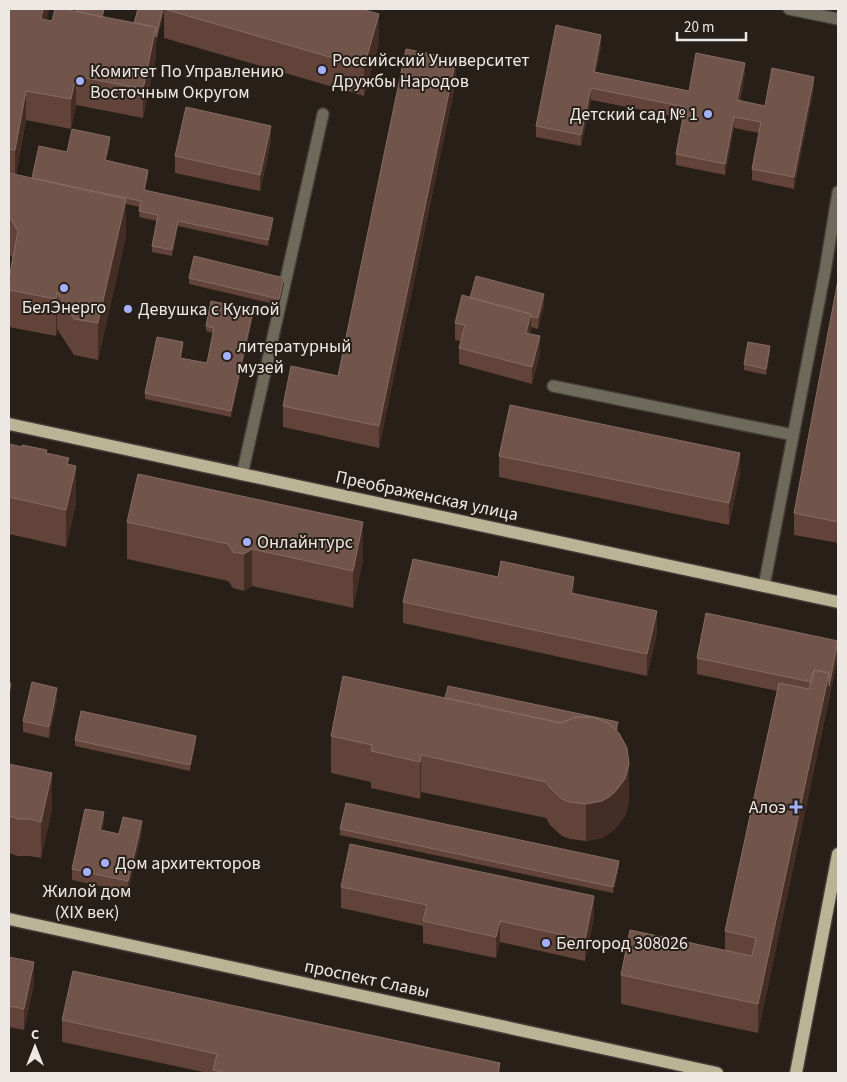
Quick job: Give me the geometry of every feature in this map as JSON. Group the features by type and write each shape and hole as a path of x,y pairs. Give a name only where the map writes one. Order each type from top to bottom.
{"main road":[{"name":"Преображенская улица","path":"9,424 838,602"},
{"path":"796,1073 838,854"},
{"name":"проспект Славы","path":"9,919 717,1073"}],"lane":[{"path":"789,9 838,19"},
{"path":"242,475 323,114"},
{"path":"764,586 838,192"},
{"path":"553,386 793,436"}],"building":[{"name":"Комитет По Управлению Восточным Округом","path":"9,9 43,9 41,19 52,21 55,9 63,9 156,27 143,89 76,76 71,99 26,91 15,150 9,149"},
{"path":"76,9 104,9 102,17 76,11"},
{"path":"138,9 163,9 156,37 156,27 134,23"},
{"path":"164,9 361,9 379,14 364,67"},
{"name":"Детский сад № 1","path":"556,25 601,35 594,72 689,91 696,53 745,63 737,100 765,106 772,68 814,77 794,177 752,169 761,122 734,117 725,164 676,154 685,107 591,88 581,135 536,126"},
{"path":"406,49 456,59 379,426 283,406 291,366 338,376"},
{"path":"186,107 271,126 260,175 175,156"},
{"path":"72,129 110,137 105,160 148,170 144,190 273,218 268,240 178,221 172,250 152,246 158,215 139,211 141,201 32,178 39,146 67,152"},
{"name":"БелЭнерго","path":"9,173 126,199 98,323 74,319 57,292 56,299 9,290 9,278 18,231 11,219 9,219"},
{"path":"194,256 284,278 279,299 189,278"},
{"path":"476,276 544,294 538,318 531,316 531,314 470,298"},
{"path":"838,280 838,522 794,513"},
{"path":"462,295 531,314 526,333 540,336 532,367 459,348 465,325 455,323"},
{"name":"литературный музей","path":"211,301 253,310 231,411 145,393 157,337 183,342 180,358 207,363 214,328 206,326"},
{"path":"748,342 770,346 766,369 744,364"},
{"path":"510,405 740,453 729,503 499,456"},
{"path":"9,444 47,450 46,453 69,458 67,464 76,466 66,510 9,497"},
{"path":"138,474 363,522 353,571 252,549 244,554 233,552 228,544 127,522"},
{"path":"413,559 498,577 501,561 574,577 571,593 657,611 647,654 403,602"},
{"path":"706,613 838,641 829,686 829,673 814,670 811,682 697,658"},
{"path":"814,670 829,673 758,1004 621,975 630,930 752,956 756,938 725,931 779,683 809,689"},
{"path":"343,676 561,723 576,717 593,717 608,723 619,733 627,748 629,764 625,779 609,797 602,801 586,804 562,799 546,782 421,755 420,762 371,751 372,745 331,736"},
{"path":"32,682 57,688 49,727 23,721"},
{"path":"448,686 618,722 616,730 608,723 593,717 576,717 561,723 445,698"},
{"path":"81,711 196,736 190,765 75,740"},
{"path":"9,764 52,773 41,822 9,816"},
{"path":"346,803 619,861 613,887 340,829"},
{"name":"Дом архитекторов","path":"85,809 104,812 100,830 119,834 123,817 142,821 128,881 72,869"},
{"path":"350,844 594,896 585,940 500,921 496,937 423,921 427,905 341,887"},
{"path":"9,957 34,962 24,1009 9,1006"},
{"path":"73,971 500,1063 498,1073 228,1073 213,1070 217,1054 62,1020"}],"place":[{"name":"Российский Университет Дружбы Народов","path":"322,70"},
{"name":"Комитет По Управлению Восточным Округом","path":"80,81"},
{"name":"Детский сад № 1","path":"708,114"},
{"name":"БелЭнерго","path":"64,288"},
{"name":"Девушка с Куклой","path":"128,309"},
{"name":"литературный музей","path":"227,356"},
{"name":"Онлайнтурс","path":"247,542"},
{"name":"Алоэ","path":"796,807"},
{"name":"Дом архитекторов","path":"105,863"},
{"name":"Жилой дом (XIX век)","path":"87,872"},
{"name":"Белгород 308026","path":"546,943"}]}
